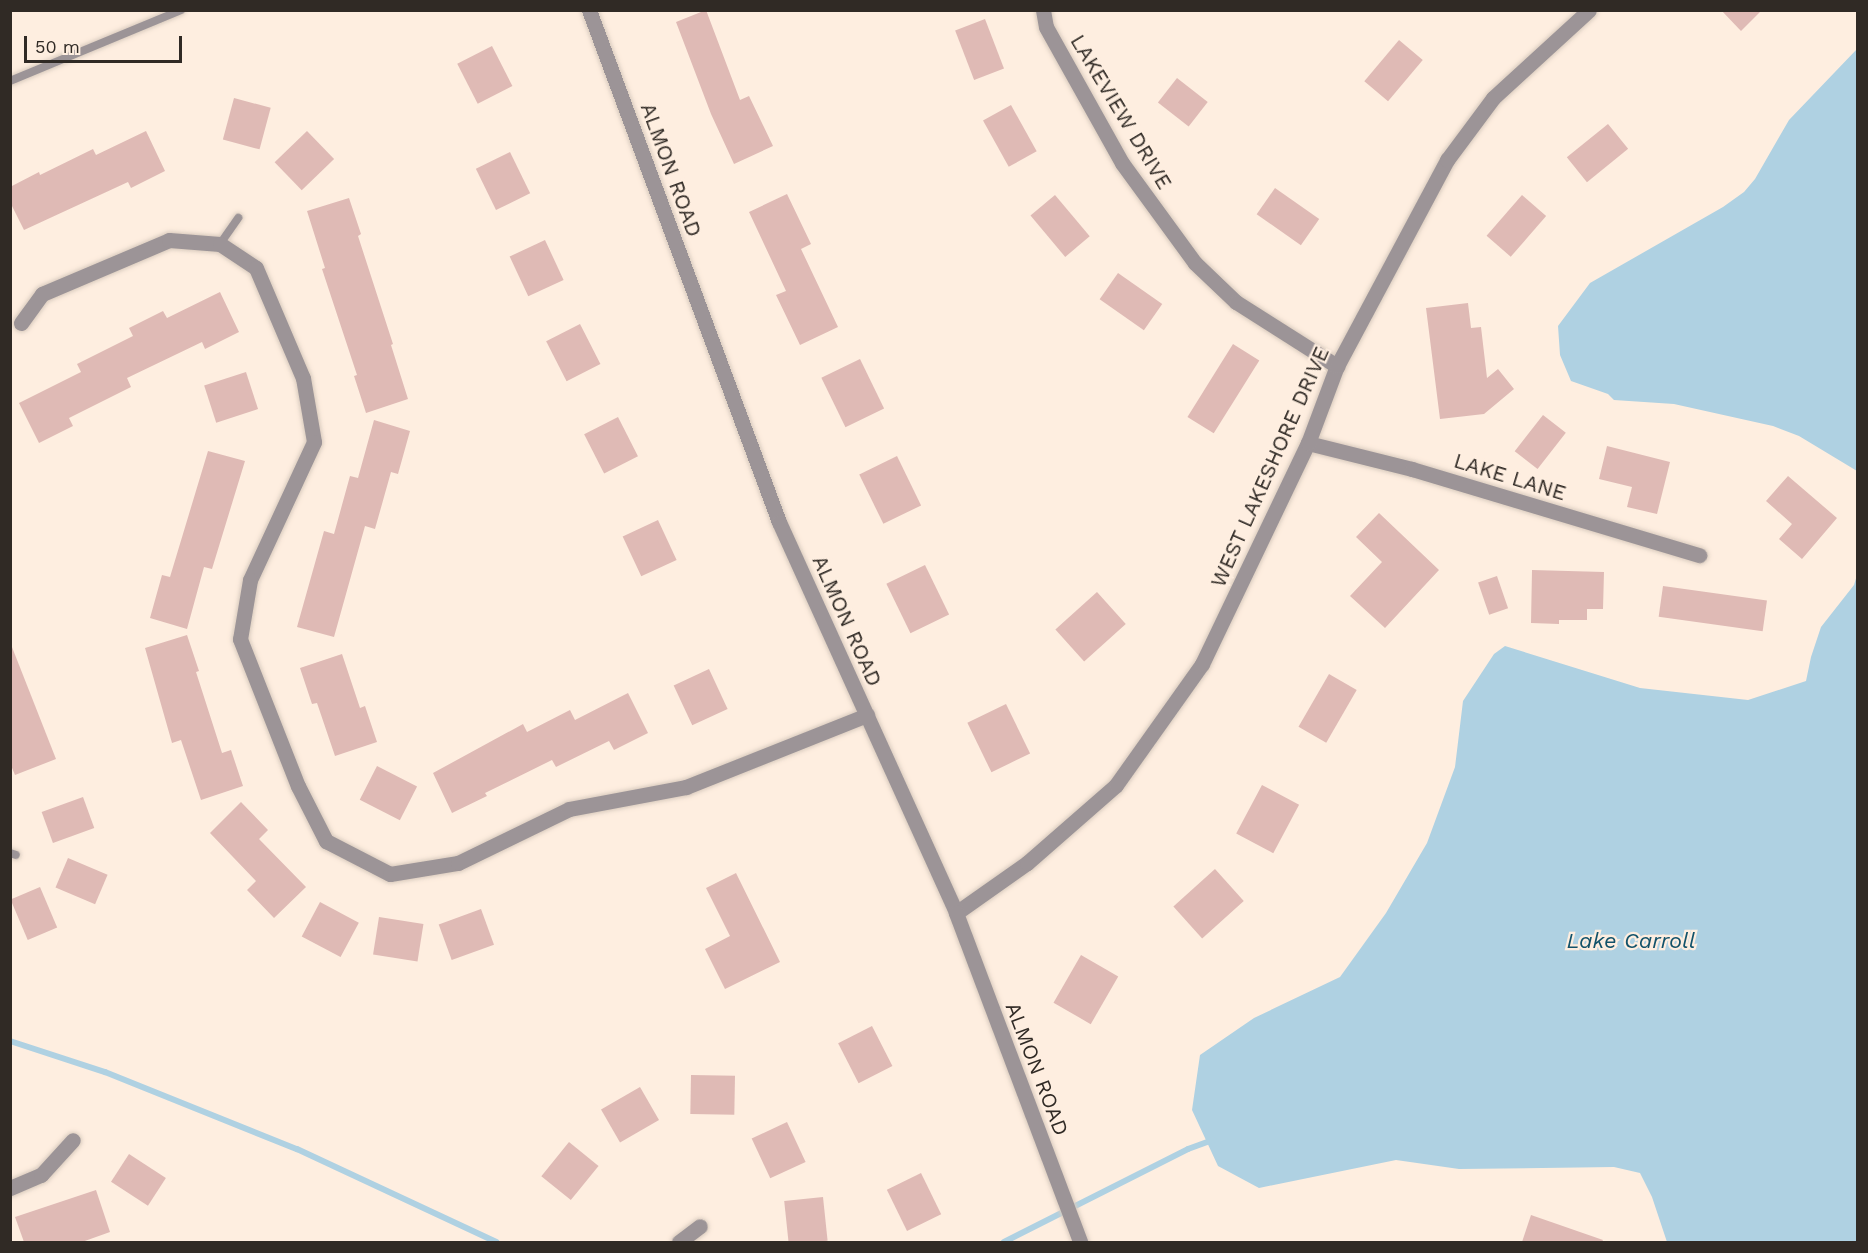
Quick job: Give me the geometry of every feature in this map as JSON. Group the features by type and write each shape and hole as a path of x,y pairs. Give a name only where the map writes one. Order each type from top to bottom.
{"street":[{"name":"ALMON ROAD","path":"589,10 779,522 956,913 1080,1242"},
{"name":"LAKEVIEW DRIVE","path":"1043,10 1046,27 1122,163 1195,263 1236,302 1337,366"},
{"name":"WEST LAKESHORE DRIVE","path":"956,913 1027,863 1116,785 1202,664 1308,442 1337,366 1448,160 1493,98 1589,10"},
{"path":"21,323 42,294 169,240 220,243 256,268 303,378 314,442 250,580 240,639 298,786 326,841 390,874 459,863 569,809 686,787 867,715"},
{"name":"LAKE LANE","path":"1308,442 1412,469 1699,555"},
{"path":"10,1188 41,1176 73,1140"},
{"path":"679,1242 699,1226"}],"lane":[{"path":"10,81 181,10"},
{"path":"220,243 238,218"}],"water":[{"path":"1857,49 1857,471 1799,436 1773,426 1674,404 1614,400 1608,394 1571,381 1560,355 1558,326 1590,283 1723,207 1744,192 1755,179 1789,120"},
{"name":"Lake Carroll","path":"1857,575 1857,1242 1667,1242 1652,1197 1640,1173 1614,1167 1459,1169 1396,1160 1259,1188 1218,1166 1192,1110 1200,1055 1254,1018 1340,977 1386,913 1427,843 1455,767 1463,701 1494,654 1505,646 1640,688 1748,700 1806,681 1821,627 1854,585"}],"building":[{"path":"706,10 740,100 749,96 773,146 734,164 711,114 676,22"},
{"path":"1721,10 1762,10 1741,31"},
{"path":"985,19 1004,68 974,80 955,30"},
{"path":"1399,40 1423,60 1388,101 1364,81"},
{"path":"492,46 512,86 478,104 457,64"},
{"path":"1177,78 1208,102 1189,126 1158,102"},
{"path":"234,98 271,108 260,149 223,140"},
{"path":"1011,105 1037,151 1009,167 983,121"},
{"path":"1608,124 1628,149 1587,182 1567,157"},
{"path":"146,131 165,171 131,188 128,182 24,230 10,202 10,187 93,149 96,155"},
{"path":"307,131 334,159 302,190 275,162"},
{"path":"510,152 530,193 496,210 476,169"},
{"path":"1275,188 1319,219 1301,245 1257,214"},
{"path":"787,194 811,244 801,249 838,327 800,345 776,295 786,291 749,212"},
{"path":"1055,195 1090,236 1065,257 1030,216"},
{"path":"1522,195 1546,216 1511,257 1487,236"},
{"path":"349,198 361,234 358,236 408,399 366,413 354,376 357,375 322,269 325,268 307,211"},
{"path":"545,240 564,280 528,296 510,256"},
{"path":"1118,273 1162,304 1144,330 1100,299"},
{"path":"220,292 239,332 205,349 202,342 127,378 131,387 69,418 73,426 39,443 19,403 81,372 77,364 133,336 129,328 163,311 167,318"},
{"path":"1468,303 1471,328 1481,327 1487,378 1498,369 1514,389 1484,414 1440,419 1426,308"},
{"path":"580,324 600,364 567,381 546,341"},
{"path":"1233,344 1259,360 1214,433 1187,417"},
{"path":"860,359 884,408 845,427 821,378"},
{"path":"246,372 258,409 216,423 204,386"},
{"path":"1543,415 1566,433 1538,469 1515,451"},
{"path":"618,417 638,456 604,473 584,434"},
{"path":"374,420 410,431 398,474 391,472 375,529 365,526 334,637 297,627 324,531 334,534 350,476 358,478"},
{"path":"1607,446 1670,462 1657,514 1627,507 1632,487 1599,479"},
{"path":"208,451 245,461 212,569 204,567 187,629 150,618 162,575 170,577"},
{"path":"897,456 921,505 883,524 859,474"},
{"path":"1788,476 1837,518 1802,559 1779,539 1792,524 1766,501"},
{"path":"1379,513 1439,570 1385,628 1350,596 1382,562 1356,537"},
{"path":"658,520 677,560 641,576 623,536"},
{"path":"925,565 949,614 910,633 886,584"},
{"path":"1532,570 1604,572 1603,609 1587,609 1587,620 1559,620 1559,624 1531,623"},
{"path":"1497,576 1508,608 1489,615 1478,583"},
{"path":"1663,586 1767,601 1763,631 1659,617"},
{"path":"1097,592 1126,624 1084,661 1055,629"},
{"path":"187,635 199,671 196,672 222,753 231,750 243,786 201,800 181,740 172,743 145,648"},
{"path":"10,642 56,759 15,775 10,763"},
{"path":"342,654 360,708 365,706 377,742 335,756 317,703 312,704 300,668"},
{"path":"709,669 728,709 692,725 674,685"},
{"path":"1329,674 1357,690 1326,743 1298,727"},
{"path":"628,693 648,733 614,750 609,741 556,767 552,760 485,793 487,796 452,813 433,773 523,724 527,732 570,710 575,720"},
{"path":"1006,704 1030,753 991,772 967,723"},
{"path":"377,766 417,786 400,820 360,800"},
{"path":"1262,785 1299,805 1273,853 1236,834"},
{"path":"83,797 94,828 53,843 42,812"},
{"path":"241,802 268,830 259,839 306,887 274,918 247,890 256,881 210,833"},
{"path":"68,858 108,875 95,904 55,887"},
{"path":"1215,869 1244,901 1202,938 1173,906"},
{"path":"736,873 780,962 725,989 705,949 730,936 706,888"},
{"path":"40,887 57,928 28,940 11,900"},
{"path":"320,902 359,923 341,957 302,936"},
{"path":"481,909 494,945 452,960 439,924"},
{"path":"379,917 423,924 418,962 373,955"},
{"path":"1081,955 1118,977 1091,1024 1054,1003"},
{"path":"872,1026 892,1066 859,1083 838,1043"},
{"path":"691,1075 735,1076 734,1115 690,1114"},
{"path":"640,1087 659,1120 620,1142 601,1110"},
{"path":"787,1122 806,1162 770,1178 752,1138"},
{"path":"569,1142 599,1166 571,1200 541,1176"},
{"path":"129,1154 166,1178 148,1206 111,1182"},
{"path":"921,1173 941,1214 907,1231 887,1190"},
{"path":"96,1190 110,1232 82,1242 24,1242 15,1217"},
{"path":"823,1197 828,1241 789,1242 784,1201"},
{"path":"1531,1215 1603,1240 1602,1242 1522,1242"}],"waterway":[{"path":"10,1041 105,1072 297,1149 496,1242"},
{"path":"1004,1242 1188,1149 1213,1140"}]}
